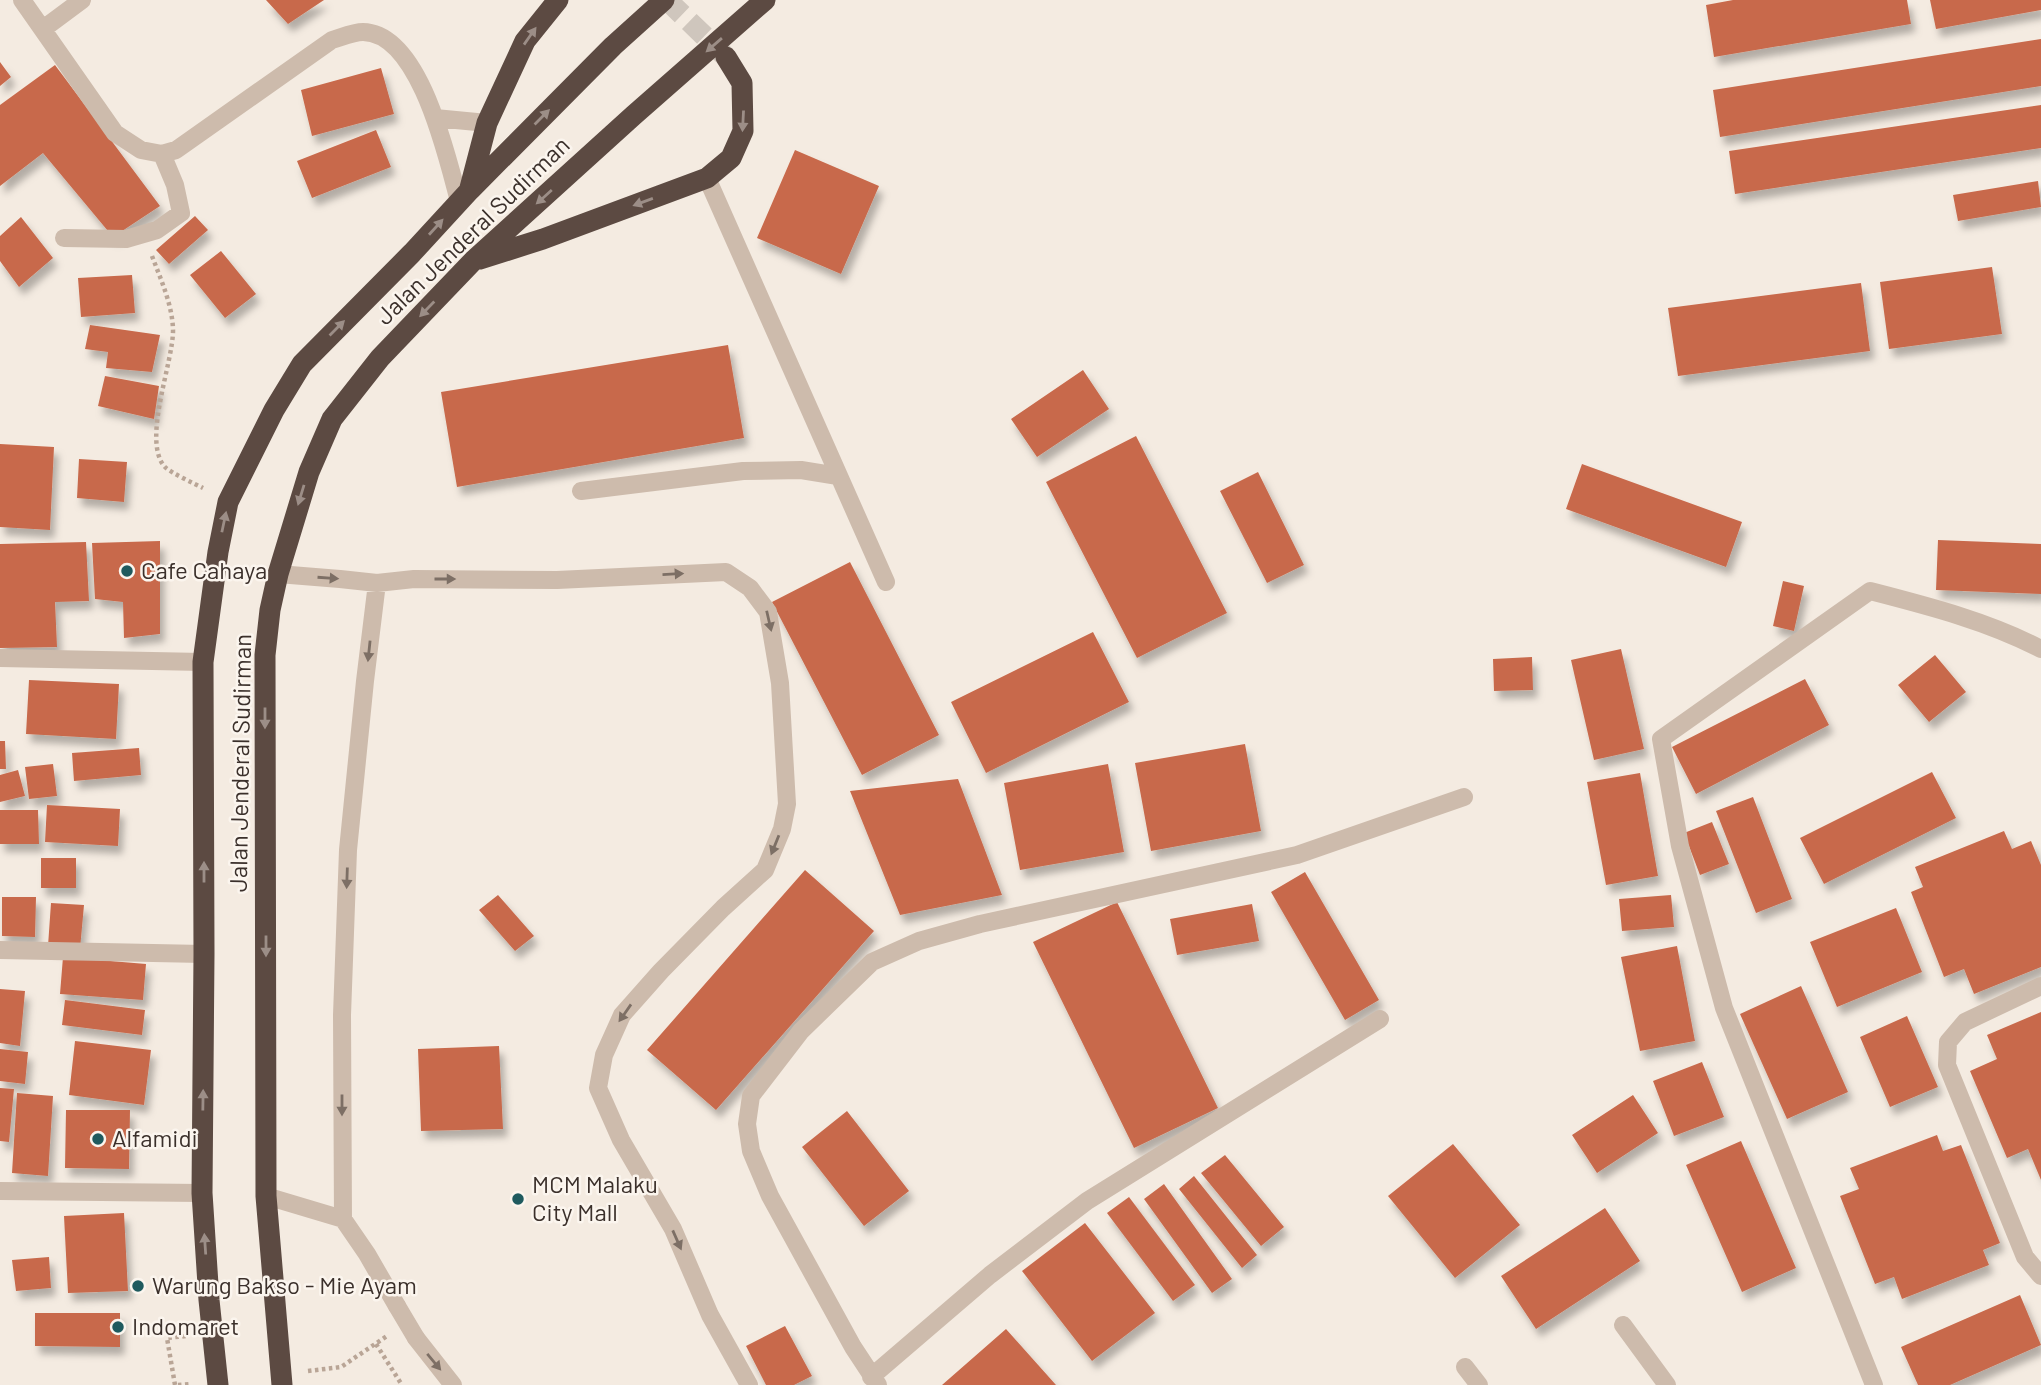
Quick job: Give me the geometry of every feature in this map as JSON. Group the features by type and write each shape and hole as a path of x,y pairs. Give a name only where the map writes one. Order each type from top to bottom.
{"highway":[{"path":"464,195 487,123 525,41 558,0"},
{"name":"Jalan Jenderal Sudirman","path":"218,1385 208,1300 202,1193 203,662 218,552 228,502 274,410 302,364 412,253 464,195 613,46 664,0"},
{"name":"Jalan Jenderal Sudirman","path":"282,1385 266,1196 265,655 270,610 278,575 309,472 332,419 380,358 474,260 765,0"},
{"path":"474,260 542,239 707,178 731,158 743,131 742,83 726,57"}],"street":[{"path":"22,0 115,133 141,150 162,154 176,150 332,40 362,32 375,34 394,44 416,74 464,195"},
{"path":"43,29 82,0"},
{"path":"435,118 487,123"},
{"path":"64,238 126,239 157,230 181,213 175,185 162,154"},
{"path":"707,178 886,582"},
{"path":"580,491 743,471 801,470 838,476"},
{"path":"278,575 377,583 414,579 557,580 726,572 750,588 768,612 781,696 788,804 782,829 765,870 723,908 622,1015 604,1055 598,1088 621,1140 673,1229 710,1315 749,1385"},
{"path":"377,583 348,850 342,1015 342,1219 367,1254 416,1338 453,1385"},
{"path":"1874,1385 1724,1008 1680,846 1661,738 1870,590 1951,612 2023,639 2041,649"},
{"path":"0,658 203,662"},
{"path":"1380,1019 1087,1201 990,1275 874,1381 770,1196 751,1151 747,1124 751,1096 810,1022 872,962 919,941 980,924 1297,855 1464,797"},
{"path":"0,950 204,954"},
{"path":"2041,986 1965,1022 1948,1042 1947,1065 2025,1257 2041,1276"},
{"path":"0,1191 202,1193"},
{"path":"266,1196 342,1219"},
{"path":"1623,1325 1667,1385"},
{"path":"1465,1367 1479,1385"}],"path":[{"path":"143,234 167,297 173,330 158,414 158,451 165,467 228,502"},
{"path":"167,1338 175,1385"},
{"path":"376,1343 402,1385"}],"building":[{"path":"266,0 324,0 288,24"},
{"path":"1733,0 1907,0 1911,24 1714,57 1706,5"},
{"path":"1930,0 2041,0 2041,10 1936,29"},
{"path":"2041,39 2041,86 1720,137 1713,90"},
{"path":"0,62 11,77 0,86"},
{"path":"55,65 160,206 113,237 43,153 0,186 0,105"},
{"path":"381,68 394,114 312,136 301,90"},
{"path":"2041,105 2041,148 1735,194 1729,151"},
{"path":"376,130 391,167 312,198 297,161"},
{"path":"795,150 879,186 841,274 757,238"},
{"path":"2038,181 2041,207 1958,221 1953,195"},
{"path":"195,216 208,230 169,264 156,250"},
{"path":"21,217 53,258 19,287 0,261 0,236"},
{"path":"221,251 256,294 225,318 190,275"},
{"path":"1992,267 2002,334 1889,349 1880,282"},
{"path":"132,275 135,313 81,317 78,278"},
{"path":"1861,283 1870,351 1678,376 1668,308"},
{"path":"90,325 160,335 152,372 106,368 108,352 85,349"},
{"path":"728,345 744,438 457,487 441,392"},
{"path":"1083,370 1109,409 1037,457 1011,419"},
{"path":"105,376 159,386 154,419 98,406"},
{"path":"1136,436 1227,613 1137,658 1046,482"},
{"path":"0,444 54,447 50,530 0,527"},
{"path":"79,459 127,462 124,502 77,498"},
{"path":"1582,464 1742,522 1726,567 1566,509"},
{"path":"1258,472 1304,565 1267,583 1220,491"},
{"path":"1938,540 2041,544 2041,594 1936,590"},
{"name":"Cafe Cahaya","path":"160,541 160,634 124,638 123,602 95,599 92,543"},
{"path":"86,542 89,601 55,602 57,647 0,648 0,544"},
{"path":"850,562 939,735 862,775 772,602"},
{"path":"1783,581 1804,586 1794,631 1773,626"},
{"path":"1093,632 1129,702 986,773 951,702"},
{"path":"1621,649 1644,749 1594,760 1571,660"},
{"path":"1935,655 1966,692 1929,722 1898,685"},
{"path":"1532,657 1533,690 1494,691 1493,659"},
{"path":"1805,679 1829,725 1696,794 1672,747"},
{"path":"29,680 119,684 116,739 26,734"},
{"path":"0,741 5,741 6,769 0,769"},
{"path":"1245,744 1261,831 1151,851 1135,763"},
{"path":"139,748 141,775 74,781 72,753"},
{"path":"53,764 57,796 29,799 25,767"},
{"path":"1108,764 1124,852 1020,870 1004,783"},
{"path":"18,770 25,796 0,802 0,775"},
{"path":"1932,772 1956,818 1824,884 1800,838"},
{"path":"1640,773 1658,876 1606,885 1587,782"},
{"path":"958,779 1002,895 900,915 850,791"},
{"path":"1753,797 1792,899 1756,913 1716,811"},
{"path":"47,805 120,809 118,846 45,842"},
{"path":"0,810 38,810 39,844 0,844"},
{"path":"1712,822 1729,864 1700,875 1684,833"},
{"path":"2004,831 2012,849 2031,841 2041,865 2041,967 1974,994 1964,969 1944,977 1911,892 1923,887 1915,867"},
{"path":"41,858 76,858 76,888 41,888"},
{"path":"805,870 874,931 716,1110 647,1050"},
{"path":"1305,872 1379,1000 1345,1020 1271,892"},
{"path":"498,895 534,936 515,951 479,910"},
{"path":"1671,895 1674,927 1622,931 1619,899"},
{"path":"2,897 36,897 35,937 2,936"},
{"path":"1117,902 1218,1108 1134,1148 1033,942"},
{"path":"51,903 84,905 80,949 48,946"},
{"path":"1252,904 1259,941 1177,955 1170,919"},
{"path":"1896,908 1922,972 1837,1007 1810,942"},
{"path":"1677,946 1695,1041 1640,1051 1621,957"},
{"path":"63,957 146,964 143,1000 60,994"},
{"path":"1801,986 1848,1092 1787,1119 1740,1014"},
{"path":"0,989 25,991 20,1046 0,1043"},
{"path":"65,1000 145,1010 142,1035 62,1025"},
{"path":"2041,1012 2041,1180 2028,1149 2007,1158 1970,1071 1997,1059 1987,1035"},
{"path":"1907,1016 1938,1087 1890,1107 1860,1037"},
{"path":"75,1041 151,1050 144,1105 69,1095"},
{"path":"499,1046 503,1129 421,1131 418,1049"},
{"path":"0,1049 28,1052 25,1084 0,1081"},
{"path":"1702,1062 1724,1117 1674,1136 1653,1081"},
{"path":"0,1088 14,1089 9,1142 0,1141"},
{"path":"17,1093 53,1096 48,1176 12,1173"},
{"path":"1633,1095 1658,1133 1597,1173 1572,1135"},
{"name":"Alfamidi","path":"66,1110 130,1110 129,1169 65,1168"},
{"path":"847,1111 909,1191 864,1226 802,1147"},
{"path":"1937,1135 1943,1151 1961,1145 2000,1243 1983,1250 1989,1265 1902,1299 1894,1277 1875,1284 1840,1196 1859,1189 1850,1168"},
{"path":"1741,1141 1796,1268 1742,1292 1686,1165"},
{"path":"1453,1144 1520,1225 1455,1278 1388,1196"},
{"path":"1225,1155 1284,1227 1261,1246 1201,1173"},
{"path":"1194,1176 1257,1255 1242,1268 1179,1189"},
{"path":"1164,1184 1232,1279 1212,1293 1144,1199"},
{"path":"1129,1197 1195,1285 1173,1301 1107,1213"},
{"path":"1605,1208 1640,1261 1536,1329 1501,1276"},
{"path":"124,1213 128,1291 68,1293 64,1216"},
{"path":"1085,1223 1155,1313 1092,1361 1022,1271"},
{"path":"49,1257 51,1288 16,1291 12,1260"},
{"path":"2020,1295 2041,1345 1950,1385 1918,1385 1901,1347"},
{"path":"35,1313 120,1313 120,1347 35,1346"},
{"path":"785,1326 812,1376 794,1385 766,1385 746,1346"},
{"path":"1006,1329 1056,1385 942,1385"}],"tunnel":[{"path":"667,0 726,57"}],"place":[{"name":"Cafe Cahaya","path":"127,571"},
{"name":"Alfamidi","path":"98,1139"},
{"name":"MCM Malaku City Mall","path":"518,1199"},
{"name":"Warung Bakso - Mie Ayam","path":"138,1286"},
{"name":"Indomaret","path":"118,1327"}]}
